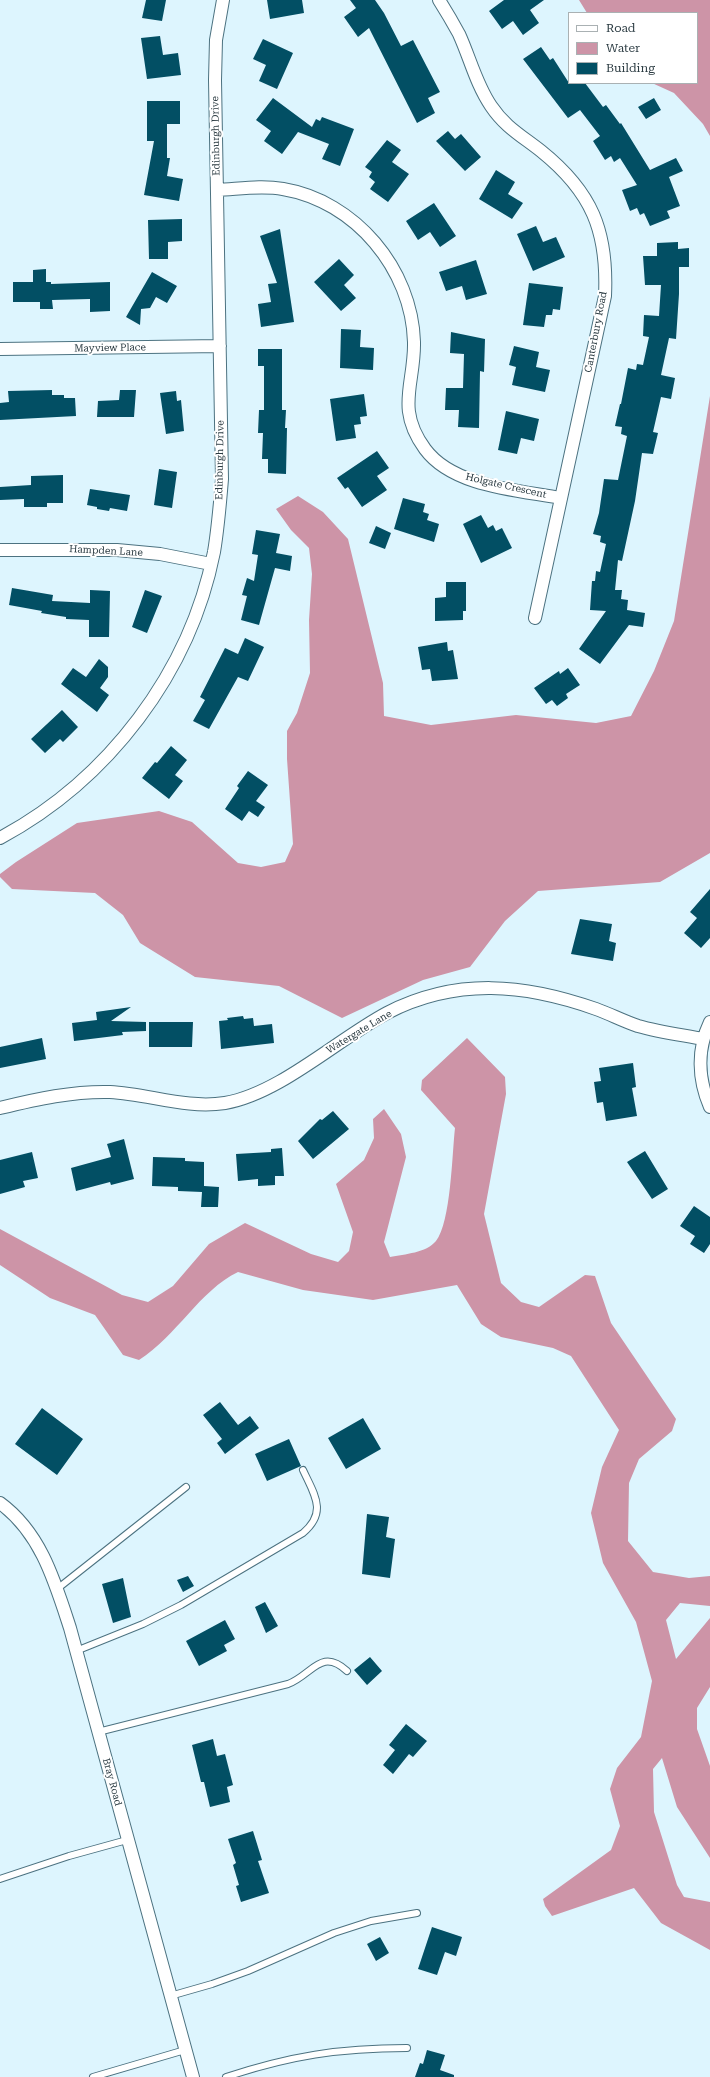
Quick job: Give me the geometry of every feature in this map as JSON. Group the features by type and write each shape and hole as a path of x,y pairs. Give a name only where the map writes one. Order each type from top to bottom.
{"street":[{"name":"Edinburgh Drive","path":"0,838 49,809 83,781 137,721 171,669 188,634 202,598 211,564 219,520 222,480 215,80 216,40 223,0"},
{"name":"Canterbury Road","path":"439,0 459,34 480,88 492,107 506,125 562,168 572,180 595,218 603,244 606,270 605,296 535,618"},
{"name":"Holgate Crescent","path":"217,190 261,187 283,189 304,194 343,213 363,228 374,240 390,264 404,291 410,311 414,347 414,360 408,392 410,418 414,430 425,449 440,464 457,475 486,484 560,498"},
{"name":"Mayview Place","path":"0,349 220,346"},
{"name":"Hampden Lane","path":"0,550 117,550 160,554 211,564"},
{"name":"Watergate Lane","path":"0,1108 78,1093 116,1093 205,1105 226,1103 245,1097 280,1080 387,1013 415,1001 466,988 514,988 546,993 597,1009 637,1026 703,1039"},
{"path":"710,1022 703,1039 700,1059 701,1078 710,1107"},
{"name":"Bray Road","path":"0,1503 20,1521 35,1540 48,1565 57,1588 76,1650 193,2077"}],"lane":[{"path":"76,1650 143,1624 181,1605 303,1534 312,1523 318,1508 317,1500 303,1470"},
{"path":"57,1588 186,1487"},
{"path":"98,1732 288,1684 304,1676 321,1662 330,1661 340,1664 348,1671"},
{"path":"0,1879 69,1856 127,1840"},
{"path":"170,1996 212,1984 248,1971 334,1933 371,1921 416,1912"},
{"path":"226,2077 289,2058 328,2051 367,2048 407,2048"},
{"path":"93,2077 185,2050"}],"water":[{"path":"579,0 710,0 710,136 703,124 674,93 654,84 698,84 698,12 586,12"},
{"path":"710,396 710,853 660,882 538,891 505,921 470,967 423,980 342,1018 279,986 195,977 140,943 123,915 95,893 12,889 0,877 0,874 16,862 77,823 159,811 192,822 238,863 261,867 285,862 293,844 287,759 287,731 297,713 310,673 309,620 312,574 309,548 291,530 276,509 298,496 323,512 348,539 383,683 384,716 431,725 516,715 596,723 631,716 654,671 674,621"},
{"path":"467,1038 505,1077 506,1094 484,1214 501,1283 521,1302 539,1307 585,1275 595,1276 611,1323 676,1419 672,1431 639,1459 629,1483 628,1541 653,1572 689,1578 710,1576 710,1606 680,1603 666,1620 676,1659 710,1618 710,1687 697,1708 697,1729 710,1766 710,1858 677,1807 662,1758 653,1769 654,1812 677,1885 684,1897 710,1902 710,1950 661,1923 634,1888 552,1916 545,1906 543,1899 611,1850 620,1826 610,1789 617,1768 641,1737 652,1681 636,1622 603,1563 591,1513 602,1467 619,1430 571,1356 553,1348 501,1337 481,1324 457,1285 373,1300 303,1290 238,1272 211,1290 165,1339 139,1360 123,1355 95,1315 50,1298 0,1265 0,1229 122,1295 148,1302 173,1286 209,1244 245,1223 311,1254 338,1262 349,1251 353,1232 336,1184 364,1160 374,1138 373,1119 384,1109 401,1134 406,1157 384,1242 390,1257 421,1251 436,1241 441,1232 445,1219 450,1187 455,1128 421,1090 422,1080"}],"building":[{"path":"146,0 166,0 162,21 142,18"},
{"path":"267,0 302,0 304,13 270,19"},
{"path":"350,0 375,0 384,13 401,46 413,40 440,92 428,98 435,113 417,123 369,28 358,37 344,17 356,8"},
{"path":"504,0 544,0 530,10 539,23 523,35 513,21 502,29 489,11"},
{"path":"160,36 163,55 178,53 181,75 147,79 141,38"},
{"path":"263,39 293,53 277,89 259,81 266,65 253,59"},
{"path":"541,47 550,60 553,58 568,81 568,84 586,84 603,107 606,105 620,124 621,123 650,170 676,158 683,171 669,177 680,206 667,211 670,218 650,226 644,213 640,215 637,208 630,211 622,190 637,185 620,158 614,162 611,156 605,160 593,141 600,136 580,110 568,118 523,59"},
{"path":"273,98 312,127 316,119 320,121 322,117 354,129 340,166 322,159 329,144 298,132 282,154 264,141 271,131 256,120"},
{"path":"654,98 661,110 646,119 638,107"},
{"path":"147,101 180,101 180,124 167,124 167,158 170,158 167,176 183,179 179,201 144,195 154,141 147,141"},
{"path":"448,131 455,139 461,134 481,157 465,171 436,141"},
{"path":"387,140 401,150 392,162 409,174 388,202 370,189 375,182 369,177 372,172 365,167"},
{"path":"496,170 515,182 508,194 523,203 512,219 479,199"},
{"path":"434,203 456,236 440,247 430,232 418,240 406,221"},
{"path":"182,219 182,241 168,242 168,259 149,259 148,220"},
{"path":"536,226 543,242 556,237 565,257 533,271 517,234"},
{"path":"280,229 294,322 261,327 258,304 271,302 268,284 277,283 260,236"},
{"path":"678,242 678,249 689,248 689,267 679,267 676,339 669,338 661,375 675,378 671,399 661,397 653,432 658,433 653,454 642,453 635,501 622,561 618,560 615,590 622,590 621,599 628,600 627,610 645,613 643,627 629,625 600,664 579,649 606,611 590,610 592,581 595,581 596,571 600,572 606,544 600,542 601,536 593,534 599,513 604,479 618,480 627,436 621,434 622,427 615,426 628,368 636,370 637,364 643,365 649,337 643,336 644,315 659,316 661,285 645,285 643,256 657,256 657,243"},
{"path":"339,259 354,275 344,285 356,298 341,311 314,282"},
{"path":"476,260 487,294 466,300 462,286 446,291 439,272"},
{"path":"46,269 46,282 51,282 51,284 110,282 110,311 90,312 90,299 52,300 53,309 40,309 40,302 13,302 13,282 33,282 33,270"},
{"path":"152,272 177,286 167,303 156,297 150,308 141,309 140,325 126,317"},
{"path":"529,283 563,287 560,310 553,309 552,315 546,315 544,327 523,325"},
{"path":"341,329 361,330 360,347 374,348 373,370 340,368"},
{"path":"451,332 485,339 484,372 480,371 479,428 458,427 459,410 445,410 446,388 463,388 464,354 450,353"},
{"path":"514,346 539,352 536,367 550,370 545,392 512,385 516,367 509,365"},
{"path":"258,349 282,349 282,410 286,410 285,428 287,428 286,474 268,473 268,459 262,459 263,433 258,433 259,410 264,410 264,366 258,366"},
{"path":"52,390 52,395 64,395 64,398 75,398 76,416 0,420 0,403 9,402 8,391"},
{"path":"120,390 136,390 134,417 97,417 98,401 119,400"},
{"path":"176,391 177,401 181,400 184,431 166,434 160,393"},
{"path":"364,394 367,416 360,417 361,424 354,425 356,438 336,441 330,399"},
{"path":"506,411 539,419 534,441 521,438 517,454 498,450"},
{"path":"377,451 389,468 377,476 387,490 362,507 348,487 345,489 337,478"},
{"path":"159,469 177,472 172,508 154,505"},
{"path":"63,475 63,503 47,503 47,507 24,507 24,499 0,500 0,487 31,485 31,476"},
{"path":"90,489 130,495 127,511 110,508 109,511 97,509 97,507 87,505"},
{"path":"403,498 425,504 423,512 429,514 427,520 439,524 434,542 394,529"},
{"path":"481,515 488,528 493,525 496,531 502,528 512,548 481,563 463,524"},
{"path":"376,526 391,533 385,549 369,543"},
{"path":"256,530 280,534 276,553 292,556 290,571 275,568 259,625 241,620 247,596 242,595 247,578 254,581 258,555 252,554"},
{"path":"446,582 466,582 466,611 463,611 463,620 435,621 435,598 446,597"},
{"path":"12,588 53,595 52,601 90,603 90,590 110,591 109,637 89,637 89,620 66,619 66,617 41,613 42,611 9,605"},
{"path":"145,590 162,596 147,633 132,627"},
{"path":"245,638 264,647 248,681 238,677 209,729 193,721 205,700 200,697 225,648 238,654"},
{"path":"447,642 448,651 453,650 458,679 432,681 430,669 422,670 418,647"},
{"path":"99,659 108,667 108,677 100,688 109,695 97,712 61,684 73,668 86,677"},
{"path":"568,668 580,685 566,694 568,698 557,706 552,700 546,704 534,688 559,671 560,674"},
{"path":"62,710 78,727 63,742 60,739 45,753 31,739"},
{"path":"171,746 187,760 175,775 183,781 169,799 142,778"},
{"path":"248,771 268,785 256,801 265,807 258,817 249,811 242,821 225,809 239,788 237,786"},
{"path":"710,889 710,938 701,948 684,933 697,918 690,912"},
{"path":"580,919 612,924 609,941 616,943 613,961 571,954"},
{"path":"131,1007 111,1021 146,1022 146,1031 122,1032 123,1035 74,1041 72,1023 97,1020 96,1012"},
{"path":"243,1016 244,1019 253,1018 254,1026 272,1024 274,1043 221,1049 219,1021 228,1020 227,1018"},
{"path":"149,1022 193,1022 192,1047 149,1047"},
{"path":"42,1038 46,1059 0,1068 0,1047"},
{"path":"633,1063 636,1087 632,1088 637,1116 606,1121 603,1102 597,1103 594,1082 601,1081 599,1068"},
{"path":"333,1111 349,1129 313,1159 298,1141 320,1119 322,1120"},
{"path":"124,1139 134,1179 111,1185 110,1182 76,1191 71,1168 111,1157 107,1144"},
{"path":"282,1148 284,1176 275,1176 275,1185 258,1186 258,1179 238,1181 236,1154 271,1152 271,1149"},
{"path":"645,1151 668,1189 652,1199 627,1162"},
{"path":"32,1152 38,1178 23,1181 25,1187 0,1194 0,1160"},
{"path":"153,1157 185,1158 185,1161 204,1162 204,1186 219,1187 218,1207 201,1207 202,1192 178,1191 178,1187 152,1186"},
{"path":"694,1206 710,1217 710,1244 704,1253 690,1244 695,1236 680,1226"},
{"path":"220,1402 238,1425 250,1416 259,1428 225,1454 217,1443 222,1439 203,1415"},
{"path":"42,1408 83,1439 57,1475 15,1444"},
{"path":"363,1418 381,1449 346,1469 328,1438"},
{"path":"289,1439 301,1466 267,1481 255,1454"},
{"path":"367,1514 389,1517 386,1537 395,1539 390,1578 362,1574"},
{"path":"188,1576 194,1586 183,1592 177,1580"},
{"path":"123,1578 131,1617 113,1623 102,1584"},
{"path":"265,1602 278,1626 266,1633 255,1607"},
{"path":"225,1620 235,1639 224,1645 227,1651 199,1666 186,1641"},
{"path":"370,1657 382,1671 367,1685 354,1670"},
{"path":"406,1724 427,1741 413,1757 409,1754 393,1774 383,1765 395,1750 389,1745"},
{"path":"213,1739 217,1756 225,1754 233,1785 227,1787 230,1802 210,1807 204,1782 201,1782 192,1745"},
{"path":"253,1831 262,1860 258,1861 269,1893 241,1902 236,1886 239,1885 233,1865 236,1863 228,1839"},
{"path":"432,1927 462,1937 456,1956 445,1952 437,1975 418,1969"},
{"path":"380,1937 389,1953 376,1961 367,1944"},
{"path":"427,2050 445,2055 440,2070 454,2075 454,2077 415,2077 420,2063 423,2064"}]}
